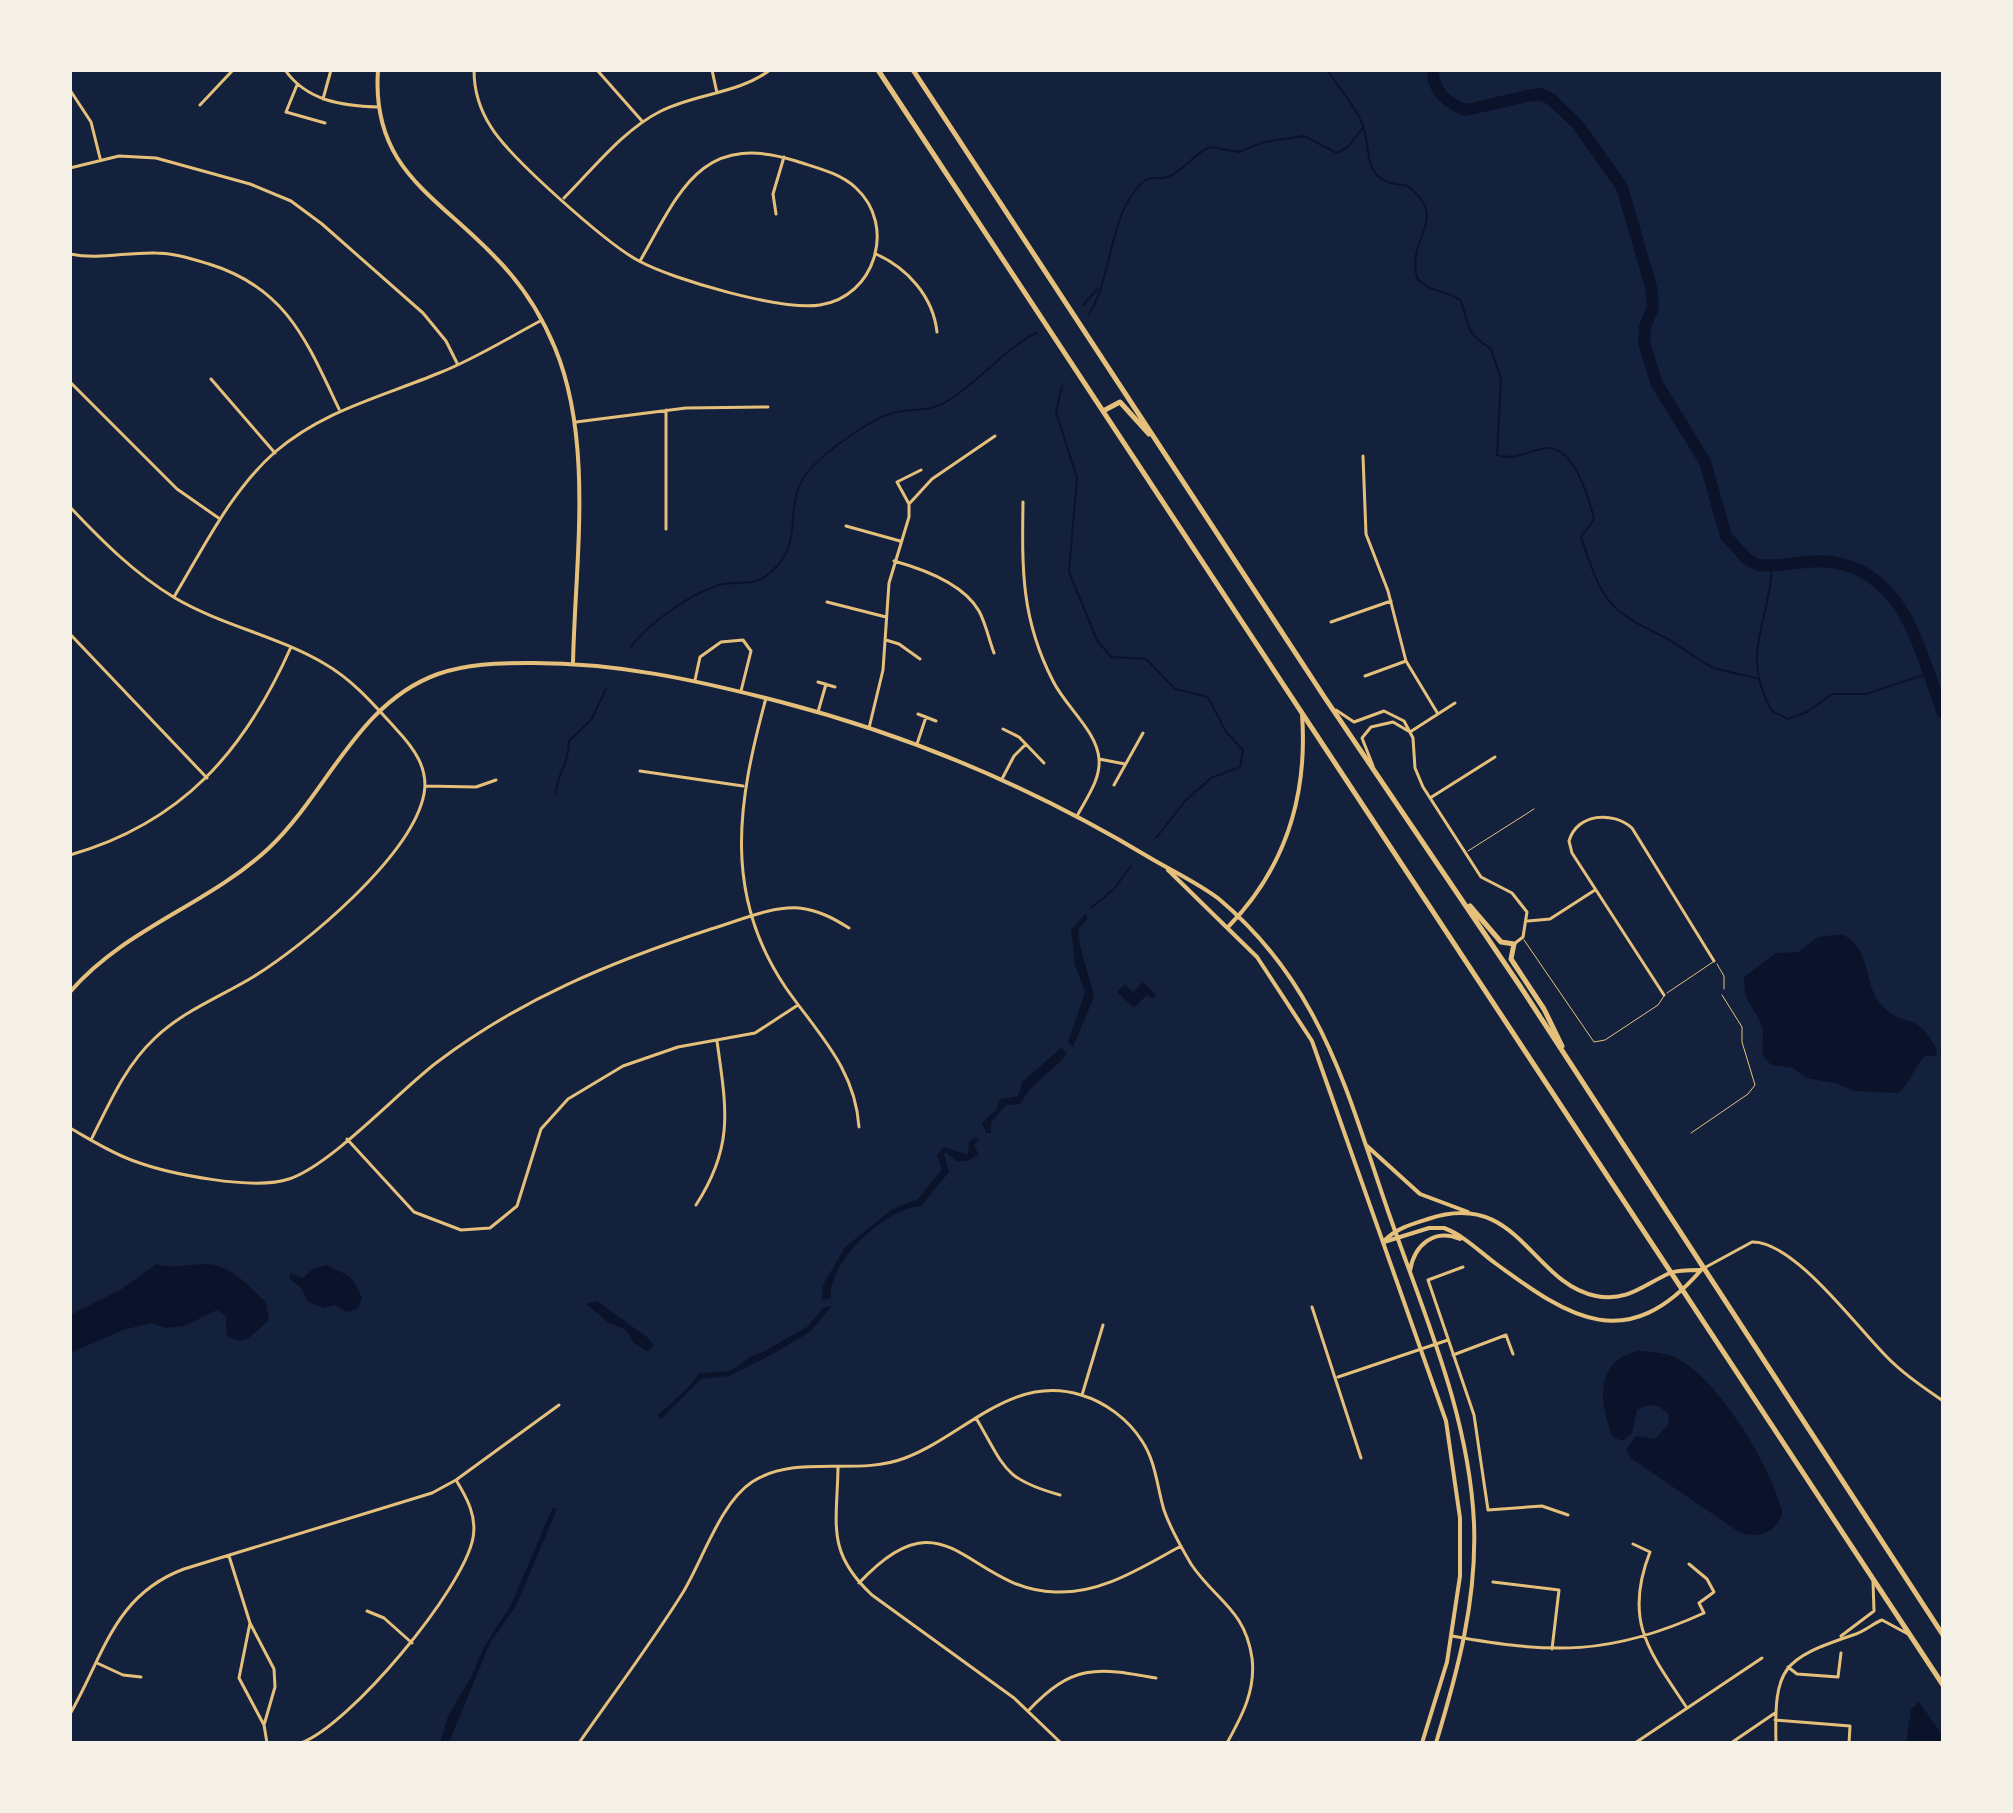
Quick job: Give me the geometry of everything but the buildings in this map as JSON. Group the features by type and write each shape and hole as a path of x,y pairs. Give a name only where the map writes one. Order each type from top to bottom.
{"highway":[{"path":"878,70 1943,1685"},
{"path":"913,70 1331,706 1453,886 1943,1635"},
{"path":"1103,411 1120,402 1165,454"},
{"path":"1453,886 1501,942 1514,944 1511,959 1544,1009 1575,1072"}],"street":[{"path":"200,105 233,70"},
{"path":"285,70 297,85 323,99 348,106 378,107"},
{"path":"323,99 331,70"},
{"path":"378,70 378,107 387,141 405,172 495,256 542,320 564,372 576,422 573,663"},
{"path":"474,70 479,104 491,127 563,199 614,245 640,261 695,284 787,303 819,305 855,289 876,254 877,225 873,211 857,189 834,174 784,157 743,152 703,166 680,189 640,261"},
{"path":"597,70 643,122"},
{"path":"712,70 717,93"},
{"path":"563,199 643,122 675,105 745,85 770,70"},
{"path":"297,85 286,112 325,123"},
{"path":"70,90 91,122 100,158"},
{"path":"70,168 100,158 135,156 167,161 250,184 291,201 322,224 423,313 446,341 458,365"},
{"path":"776,214 773,194 784,157"},
{"path":"70,254 105,257 160,253 189,258 243,277 267,293 297,326 340,410"},
{"path":"876,254 899,266 911,278 934,314 937,332"},
{"path":"174,597 237,495 275,453 340,410 458,365 542,320"},
{"path":"211,379 275,453"},
{"path":"70,382 177,489 220,520"},
{"path":"576,422 666,410 768,407"},
{"path":"666,410 666,529"},
{"path":"909,504 932,479 995,436"},
{"path":"1363,456 1364,526 1391,601 1406,661 1438,714"},
{"path":"869,728 880,688 894,561 909,517 909,504 897,482 921,470"},
{"path":"1023,502 1023,592 1030,625 1051,679 1094,741 1099,759 1094,784 1077,816"},
{"path":"70,507 117,555 174,597 222,622 291,647 337,671 379,710 416,753 425,786 413,820 361,888 319,929 277,962 190,1012 155,1038 127,1072 91,1140"},
{"path":"846,526 900,541"},
{"path":"894,561 932,573 972,603 980,615 994,653"},
{"path":"1331,622 1391,601"},
{"path":"827,602 886,617"},
{"path":"70,634 207,778"},
{"path":"695,680 700,657 721,642 743,640 751,651 741,691"},
{"path":"886,640 899,644 920,659"},
{"path":"70,855 143,825 207,778 255,719 291,647"},
{"path":"1365,676 1406,661"},
{"path":"70,992 122,944 208,895 269,848 304,810 351,743 379,710 426,679 464,667 573,663 695,680 741,691 917,744 1002,779 1077,816 1196,883 1238,917 1279,963 1324,1036 1435,1345 1458,1418 1470,1480 1474,1548 1465,1638 1436,1743"},
{"path":"818,682 835,687"},
{"path":"818,712 826,684"},
{"path":"766,698 743,786 742,866 754,916 774,966 846,1071 857,1103 859,1127"},
{"path":"1410,732 1455,703"},
{"path":"1331,706 1354,722 1376,713 1392,713 1404,721 1410,732 1418,779 1481,877 1520,900 1528,921 1523,937 1514,944"},
{"path":"1229,926 1263,884 1290,832 1303,777 1301,712"},
{"path":"918,714 936,721"},
{"path":"917,744 926,717"},
{"path":"1375,771 1362,738 1364,733 1385,721 1410,732"},
{"path":"1003,729 1019,737 1044,763"},
{"path":"1114,785 1143,733"},
{"path":"1002,779 1014,756 1026,744"},
{"path":"1430,798 1495,757"},
{"path":"1099,759 1125,764"},
{"path":"640,771 743,786"},
{"path":"425,786 476,787 496,780"},
{"path":"1664,995 1572,853 1569,841 1575,830 1588,821 1612,815 1632,828 1714,961"},
{"path":"1163,866 1229,926 1268,971 1312,1041 1446,1421 1457,1482 1461,1548 1452,1636 1422,1743"},
{"path":"1528,921 1550,919 1595,890"},
{"path":"70,1128 149,1166 255,1183 275,1182 300,1174 433,1065 529,1002 614,962 754,916 797,908 822,913 849,928"},
{"path":"346,1138 414,1212 461,1230 490,1228 510,1215 522,1198 536,1140 557,1109 623,1066 661,1052 755,1033 798,1005"},
{"path":"696,1205 720,1162 726,1134 717,1041"},
{"path":"1364,1142 1400,1179 1420,1194 1512,1232 1568,1282 1588,1294 1612,1297 1633,1294 1671,1272 1702,1269"},
{"path":"1384,1242 1395,1230 1438,1215 1474,1214"},
{"path":"1384,1242 1436,1227 1453,1231 1553,1305 1580,1317 1626,1319 1684,1291 1702,1269 1752,1242 1773,1246 1839,1302 1898,1368 1943,1401"},
{"path":"1409,1273 1414,1256 1429,1239 1443,1234 1468,1242"},
{"path":"1463,1267 1428,1280 1478,1432 1488,1510 1542,1506 1568,1515"},
{"path":"1312,1307 1361,1458"},
{"path":"1082,1395 1103,1325"},
{"path":"1453,1355 1506,1335 1513,1354"},
{"path":"1336,1378 1448,1340"},
{"path":"579,1743 681,1597 723,1516 741,1492 774,1472 797,1467 869,1467 907,1458 1026,1393 1047,1390 1082,1395 1119,1415 1143,1441 1165,1513 1181,1546 1192,1566 1235,1610 1248,1640 1252,1660 1250,1694 1227,1743"},
{"path":"70,1714 117,1620 145,1589 169,1575 410,1500 456,1480 559,1405"},
{"path":"976,1418 1010,1474 1023,1484 1060,1495"},
{"path":"838,1468 839,1550 843,1564 859,1583 1028,1711 1061,1743"},
{"path":"301,1743 329,1726 412,1643 449,1590 473,1539 470,1505 456,1480"},
{"path":"859,1583 897,1549 930,1542 961,1551 1014,1584 1040,1591 1071,1592 1116,1581 1181,1546"},
{"path":"1633,1544 1650,1552 1637,1591 1644,1638 1687,1708"},
{"path":"229,1556 250,1623 271,1661 275,1678 264,1725"},
{"path":"1452,1636 1552,1649 1598,1648 1644,1638 1704,1613 1699,1603 1714,1592 1702,1574 1689,1564"},
{"path":"1838,1638 1874,1611 1873,1578"},
{"path":"1493,1582 1559,1590 1552,1649"},
{"path":"367,1611 384,1618 412,1643"},
{"path":"1776,1743 1777,1684 1788,1667 1819,1645 1858,1633 1882,1620 1893,1623 1911,1636"},
{"path":"250,1623 239,1678 264,1725 267,1743"},
{"path":"1788,1667 1797,1674 1838,1677 1841,1653"},
{"path":"1635,1743 1762,1658"},
{"path":"97,1663 123,1675 141,1677"},
{"path":"1028,1711 1056,1683 1078,1673 1113,1670 1156,1678"},
{"path":"1731,1743 1775,1713"},
{"path":"1775,1720 1850,1726 1849,1743"}],"lane":[{"path":"1465,852 1534,809"},
{"path":"1523,937 1594,1042 1605,1040 1658,1005 1664,995 1714,961 1724,976 1724,989"},
{"path":"1691,1133 1748,1094 1755,1085 1742,1042 1742,1027 1722,995"}],"water":[{"path":"1086,913 1087,919 1078,930 1094,997 1073,1047 1068,1042 1085,992 1075,965 1071,930"},
{"path":"1842,934 1859,950 1871,987 1881,1004 1889,1012 1923,1029 1937,1050 1935,1056 1925,1056 1898,1093 1855,1091 1835,1083 1806,1078 1793,1068 1772,1065 1762,1051 1763,1030 1747,999 1744,977 1776,953 1798,952 1818,937"},
{"path":"1143,982 1156,994 1152,999 1147,995 1134,1008 1117,992 1125,984 1133,992"},
{"path":"1061,1048 1067,1053 1063,1059 1029,1090 1020,1104 1006,1105 991,1123 991,1133 986,1133 982,1123 996,1110 1000,1099 1018,1096 1022,1082"},
{"path":"980,1138 974,1146 979,1154 967,1161 956,1161 946,1152 944,1154 949,1172 921,1206 892,1216 862,1239 839,1268 831,1298 822,1301 823,1285 845,1247 891,1210 918,1199 942,1169 937,1155 944,1147 968,1155 969,1141"},
{"path":"156,1264 211,1264 229,1271 266,1302 269,1320 249,1338 239,1340 226,1334 226,1317 217,1310 185,1326 165,1328 151,1323 123,1330 70,1353 70,1315 120,1290"},
{"path":"327,1265 355,1283 362,1298 358,1309 346,1312 335,1305 324,1308 308,1302 302,1289 290,1279 290,1273 303,1278 314,1268"},
{"path":"597,1301 647,1337 654,1345 648,1352 634,1343 626,1330 609,1323 586,1304"},
{"path":"832,1306 810,1332 729,1376 701,1379 661,1419 658,1415 690,1386 699,1373 733,1369 807,1327 823,1308"},
{"path":"1638,1351 1665,1354 1680,1360 1696,1372 1728,1407 1756,1450 1776,1494 1782,1512 1772,1529 1752,1535 1739,1532 1632,1459 1626,1450 1636,1436 1655,1439 1668,1425 1669,1415 1661,1408 1650,1405 1637,1410 1632,1434 1622,1441 1613,1437 1603,1399 1607,1374 1624,1356"},
{"path":"553,1507 557,1509 516,1606 490,1643 450,1740 440,1743 448,1716 484,1647 511,1605"},
{"path":"1919,1702 1943,1736 1943,1743 1906,1743 1911,1709"}],"waterway":[{"path":"1327,70 1359,117 1373,170 1390,183 1406,185 1426,208 1427,218 1415,263 1417,278 1427,287 1461,301 1472,333 1491,349 1501,379 1497,455 1517,456 1547,448 1565,455 1579,475 1592,510 1594,519 1581,537 1608,600 1629,618 1706,664 1760,679"},
{"path":"1433,70 1435,84 1442,95 1466,110 1540,94 1551,99 1578,125 1622,187 1651,287 1653,307 1645,327 1644,342 1656,382 1705,462 1726,536 1747,559 1758,565 1832,562 1858,570 1878,582 1907,620 1943,713"},
{"path":"1089,314 1097,300 1123,211 1145,180 1170,176 1210,147 1239,152 1264,142 1304,136 1337,153 1348,147 1363,128"},
{"path":"1083,305 1098,288"},
{"path":"630,648 672,609 699,593 724,584 761,579 779,564 791,539 799,486 814,465 835,447 886,415 944,403 1036,333"},
{"path":"1062,386 1056,412 1077,478 1069,572 1097,640 1111,657 1146,659 1175,689 1208,697 1226,732 1243,750 1240,767 1211,778 1185,801 1156,838"},
{"path":"1772,566 1757,655 1762,690 1772,711 1788,719 1807,712 1832,694 1866,694 1930,673"},
{"path":"556,794 569,741 591,720 606,689"},
{"path":"1091,908 1114,889 1131,866"}]}
